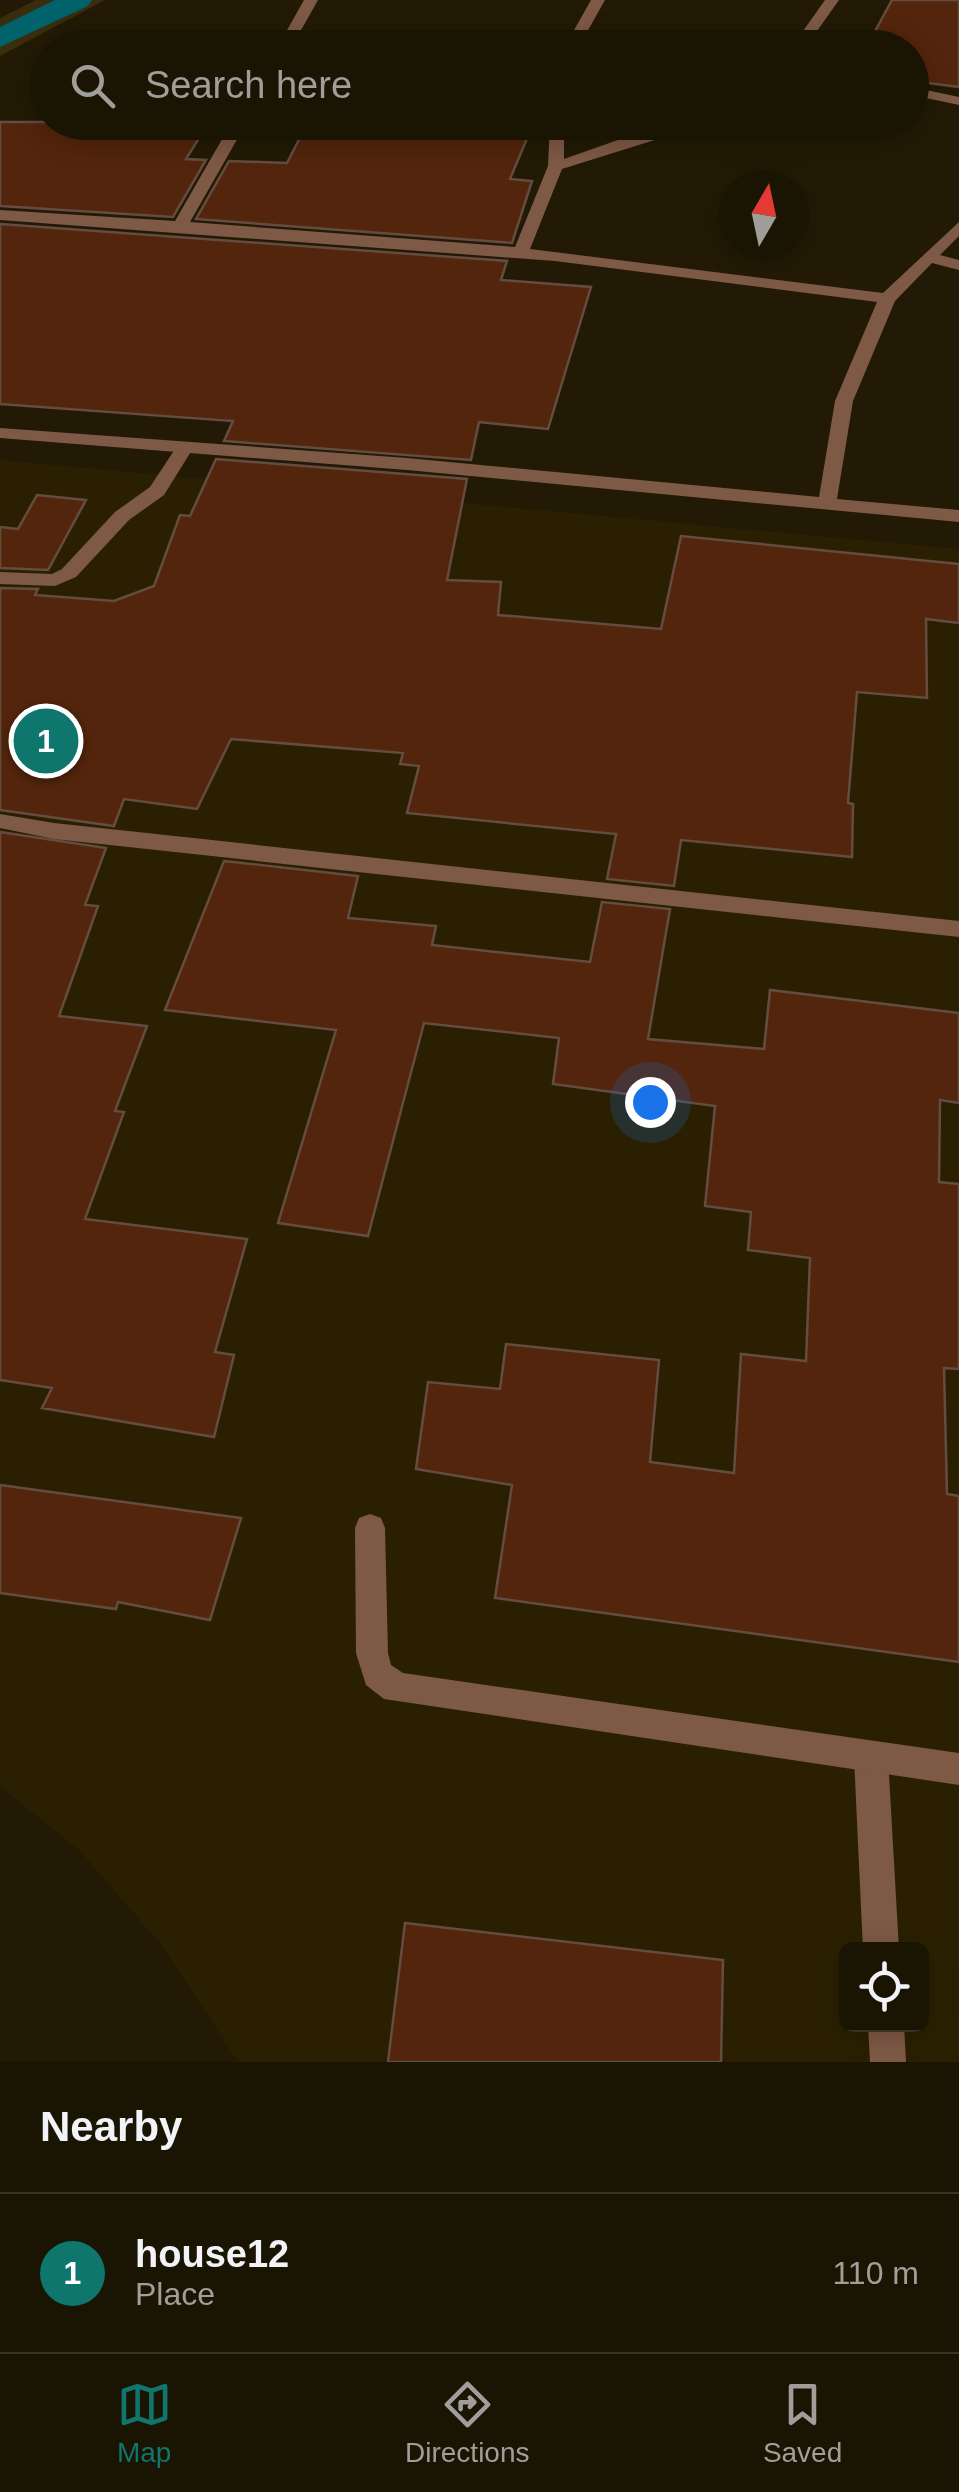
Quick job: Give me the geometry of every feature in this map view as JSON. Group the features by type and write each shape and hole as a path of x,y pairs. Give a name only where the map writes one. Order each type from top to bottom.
{"street":[{"path":"294,30 311,0"},
{"path":"582,30 598,0"},
{"path":"811,30 832,0"},
{"path":"929,95 959,101"},
{"path":"180,226 230,140"},
{"path":"522,250 556,166 557,140"},
{"path":"556,166 643,140"},
{"path":"0,215 522,250 709,272 887,299"},
{"path":"828,504 844,401 887,299 959,227"},
{"path":"930,257 959,265"},
{"path":"0,433 183,450 407,464 959,516"},
{"path":"0,578 55,580 70,573 122,516 157,492 183,450"},
{"path":"0,821 54,832 959,929"},
{"path":"370,1528 372,1653 377,1674 396,1688 959,1769"},
{"path":"871,1757 882,1942"},
{"path":"886,2032 888,2062"}],"shaded area":[{"path":"36,0 105,0 49,30 30,30 30,40 0,56 0,18"},
{"path":"0,460 959,549 959,2062 238,2062 164,1948 80,1851 0,1786"}],"building":[{"path":"892,0 959,0 959,87 929,83 929,30 876,30"},
{"path":"0,122 30,122 30,140 198,140 186,159 206,160 173,217 0,206"},
{"path":"299,140 526,140 510,179 532,181 512,243 196,219 229,161 287,163"},
{"path":"0,224 507,261 501,280 591,287 548,429 479,422 471,460 224,441 233,421 0,404"},
{"path":"216,459 467,479 447,580 501,582 498,615 661,629 681,536 959,564 959,623 926,619 927,698 857,692 848,803 853,804 852,857 681,840 674,886 607,879 616,834 407,813 419,766 400,764 403,753 231,739 197,809 124,799 114,826 0,810 0,588 38,589 35,595 114,601 154,586 180,515 190,516"},
{"path":"37,495 86,500 48,570 0,568 0,527 18,529"},
{"path":"0,832 106,848 85,905 98,906 59,1016 147,1026 115,1111 124,1112 85,1219 247,1239 215,1352 234,1355 214,1437 42,1408 52,1388 0,1380"},
{"path":"224,861 358,876 348,918 436,926 432,945 590,962 602,902 670,909 648,1039 764,1049 770,990 959,1013 959,1103 940,1100 939,1182 959,1184 959,1369 944,1368 947,1494 959,1496 959,1662 495,1598 512,1485 416,1469 428,1382 500,1389 506,1344 659,1360 650,1462 734,1473 741,1354 806,1361 810,1258 748,1250 751,1212 705,1206 715,1106 553,1084 559,1038 424,1023 368,1236 278,1223 336,1030 165,1010"},
{"path":"0,1485 241,1518 210,1620 118,1602 116,1609 0,1593"},
{"path":"405,1923 723,1960 721,2062 388,2062"}],"waterway":[{"path":"0,38 78,0"}],"place":[{"name":"house12","path":"46,741"}]}
